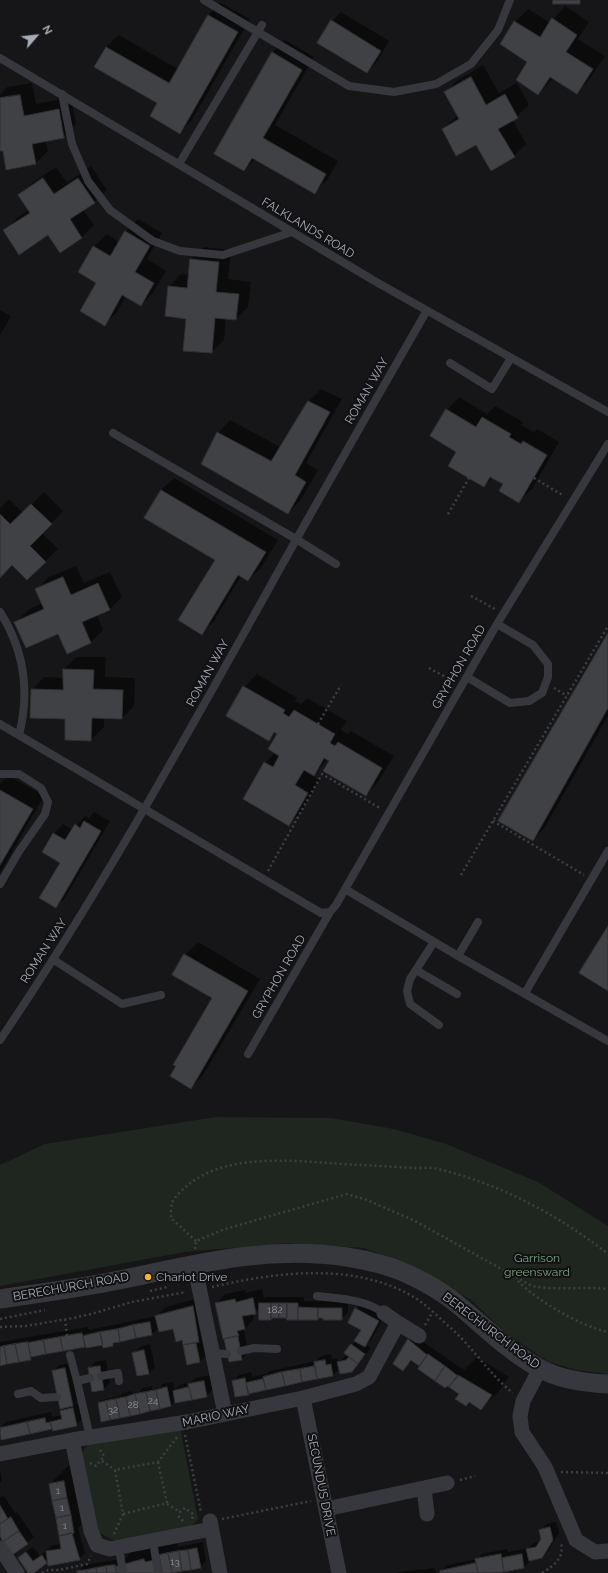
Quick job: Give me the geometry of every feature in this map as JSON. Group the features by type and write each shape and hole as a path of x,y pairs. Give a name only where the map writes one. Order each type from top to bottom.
{"street":[{"name":"BERECHURCH ROAD","path":"0,1299 111,1281 172,1269 194,1263 280,1253 326,1254 365,1260 400,1270 433,1288 461,1306 486,1329 540,1369 580,1382 608,1384"},
{"path":"194,1263 199,1290 220,1354 225,1414"},
{"path":"384,1313 420,1336"},
{"name":"MARIO WAY","path":"0,1454 72,1440 93,1442 183,1425 225,1414 303,1398 356,1384 369,1377 398,1323"},
{"path":"540,1369 523,1401 520,1416 522,1432 547,1470 576,1540 595,1552 608,1551"},
{"name":"SECUNDUS DRIVE","path":"303,1398 339,1573"},
{"path":"72,1440 90,1531 107,1547 153,1541 206,1520 220,1573"},
{"path":"325,1504 424,1488 448,1482"},
{"path":"424,1488 427,1514"},
{"path":"0,1548 17,1573"}],"lane":[{"path":"204,0 260,29 349,86 394,92 436,84 471,64 498,30 510,0"},
{"path":"179,164 260,29"},
{"name":"FALKLANDS ROAD","path":"0,58 426,312 608,412"},
{"path":"62,94 72,144 88,180 110,210 153,241 180,251 222,255 292,232"},
{"name":"ROMAN WAY","path":"0,1039 54,960 145,809 296,539 426,312"},
{"path":"450,362 492,389 511,358"},
{"path":"587,401 608,404"},
{"path":"113,433 296,539 336,564"},
{"name":"GRYPHON ROAD","path":"248,1054 330,912 336,905 497,624 608,444"},
{"path":"0,612 16,642 24,677 24,716 19,735"},
{"path":"467,677 510,703 529,701 542,693 548,676 548,664 533,645 497,624"},
{"path":"0,724 321,913 330,912"},
{"path":"0,774 19,774 41,788 48,802 45,814 0,884"},
{"path":"525,993 608,851"},
{"path":"345,889 458,956 608,1041"},
{"path":"458,956 478,922"},
{"path":"434,942 410,979 408,991 410,1004 439,1025"},
{"path":"54,960 122,1004 161,995"},
{"path":"416,970 457,994"},
{"path":"317,1296 356,1300 373,1306 384,1313"},
{"path":"240,1351 254,1348 277,1349"},
{"path":"70,1355 93,1442"},
{"path":"101,1376 118,1373 119,1382"},
{"path":"77,1381 90,1378"},
{"path":"18,1394 31,1391 41,1398 58,1397"},
{"path":"70,1393 79,1391"},
{"path":"153,1541 158,1573"},
{"path":"107,1547 123,1573"}],"path":[{"path":"448,514 468,478"},
{"path":"534,478 573,501"},
{"path":"471,596 504,614"},
{"path":"461,875 608,626"},
{"path":"429,668 462,686"},
{"path":"546,683 567,696"},
{"path":"318,724 341,685"},
{"path":"263,879 322,774 389,813"},
{"path":"493,821 591,880"},
{"path":"196,1241 171,1218 172,1203 182,1189 195,1179 211,1170 231,1164 255,1162 293,1162 440,1169 475,1180 513,1196 586,1236 608,1254"},
{"path":"196,1241 225,1229 346,1194 367,1200 414,1221 516,1279 532,1286 546,1289 590,1287 608,1289"},
{"path":"194,1263 196,1241"},
{"path":"516,1279 529,1292 568,1316 608,1332"},
{"path":"0,1327 26,1326 65,1319 91,1314 132,1302 199,1290"},
{"path":"65,1319 67,1336"},
{"path":"183,1425 206,1520 325,1504"},
{"path":"115,1470 158,1462 183,1425"},
{"path":"88,1462 96,1466 102,1461 104,1456 93,1442"},
{"path":"42,1573 48,1570 59,1570 87,1564 107,1547 123,1514 115,1470 102,1461"},
{"path":"158,1462 167,1504"},
{"path":"547,1470 608,1473"},
{"path":"123,1514 167,1504 180,1512"},
{"path":"185,1508 190,1510 193,1514 191,1520 188,1523 183,1521 179,1517 180,1512 185,1508"},
{"path":"542,1573 560,1560 562,1554 560,1541 573,1533"}],"green space":[{"name":"Garrison greensward","path":"216,1117 331,1118 394,1129 446,1144 538,1182 608,1226 608,1374 576,1370 549,1362 508,1335 471,1300 407,1263 363,1248 289,1243 185,1252 0,1286 0,1165 45,1144"},
{"path":"172,1423 181,1432 198,1519 190,1528 118,1543 93,1529 79,1457 91,1440"}],"building":[{"path":"553,0 580,0 580,4 553,4"},
{"path":"208,15 238,32 180,134 150,116 157,103 94,67 106,47 169,83"},
{"path":"552,18 577,35 566,52 593,69 577,94 550,77 538,95 516,80 527,62 500,44 514,21 540,37"},
{"path":"331,20 381,51 367,73 317,43"},
{"path":"272,52 302,70 263,138 326,174 315,194 252,158 244,171 214,154"},
{"path":"471,77 486,105 505,94 518,118 498,129 515,157 491,171 476,145 456,156 442,129 459,119 444,92"},
{"path":"20,95 24,116 59,109 64,138 32,144 36,164 6,170 3,151 0,151 0,98"},
{"path":"43,178 54,194 78,178 95,203 70,219 82,238 60,253 48,235 19,255 3,230 30,213 18,195"},
{"path":"125,231 150,246 135,272 154,283 141,306 122,295 105,326 80,311 96,283 78,272 93,246 110,256"},
{"path":"190,259 219,262 216,292 239,294 236,320 215,318 212,353 183,351 186,319 165,316 168,286 187,288"},
{"path":"308,401 330,412 295,475 306,482 288,514 201,464 217,432 271,461"},
{"path":"446,409 476,427 482,417 511,434 509,437 521,444 523,441 547,455 519,503 499,491 503,484 490,477 484,487 448,466 456,452 430,436"},
{"path":"161,490 266,552 248,581 238,575 202,635 178,620 215,560 144,518"},
{"path":"31,504 52,524 30,546 46,562 27,580 12,565 0,578 0,514 10,524"},
{"path":"63,577 71,595 98,583 110,610 82,622 91,643 67,654 58,634 26,648 14,622 44,609 35,589"},
{"path":"608,633 608,708 533,841 498,821"},
{"path":"63,669 94,670 93,689 123,690 122,719 92,718 91,741 65,740 65,719 30,718 31,689 63,690"},
{"path":"243,686 285,710 283,713 289,717 294,710 335,734 330,743 335,746 338,742 382,768 366,796 323,771 329,761 324,758 314,776 304,770 295,785 308,793 289,826 243,799 264,762 273,767 279,756 268,749 277,734 274,732 269,741 226,716"},
{"path":"0,790 33,809 0,865"},
{"path":"84,821 101,831 56,908 39,898 60,863 42,852 53,833 65,840 75,824 80,828"},
{"path":"608,926 608,991 579,973"},
{"path":"184,954 248,991 191,1089 170,1076 176,1066 173,1065 212,998 172,975"},
{"path":"253,1298 256,1314 242,1316 245,1329 237,1331 239,1336 223,1339 215,1303 235,1299 236,1302"},
{"path":"259,1303 271,1303 271,1320 259,1320"},
{"path":"271,1303 279,1303 279,1318 271,1318"},
{"path":"279,1303 287,1303 287,1318 279,1318"},
{"path":"287,1303 298,1303 298,1320 287,1320"},
{"path":"193,1306 199,1342 183,1345 182,1340 176,1342 173,1329 159,1332 155,1316"},
{"path":"298,1307 318,1308 318,1320 298,1320"},
{"path":"318,1308 342,1308 342,1320 323,1320 323,1318 318,1318"},
{"path":"355,1308 379,1321 365,1347 354,1341 361,1330 348,1323"},
{"path":"150,1322 152,1335 136,1338 133,1325"},
{"path":"133,1325 136,1338 120,1342 118,1329"},
{"path":"118,1329 120,1342 113,1343 113,1346 103,1348 100,1332"},
{"path":"100,1332 103,1345 86,1348 83,1336"},
{"path":"82,1333 85,1347 63,1351 60,1337"},
{"path":"238,1336 242,1360 229,1362 224,1339"},
{"path":"60,1337 63,1351 46,1354 43,1340"},
{"path":"408,1339 427,1355 419,1366 411,1360 403,1371 393,1364"},
{"path":"43,1340 46,1354 31,1357 28,1343"},
{"path":"28,1342 31,1360 19,1362 15,1344"},
{"path":"196,1343 200,1362 187,1365 183,1345"},
{"path":"15,1344 19,1362 7,1364 4,1346"},
{"path":"351,1344 365,1354 358,1364 344,1353"},
{"path":"4,1346 7,1364 0,1366 0,1347"},
{"path":"144,1350 149,1374 137,1376 132,1353"},
{"path":"428,1354 445,1366 435,1381 418,1369"},
{"path":"349,1357 358,1364 352,1372 340,1374 337,1362 346,1360"},
{"path":"325,1360 326,1365 331,1364 333,1376 317,1379 314,1362"},
{"path":"100,1366 104,1390 92,1392 88,1368"},
{"path":"315,1366 317,1379 302,1382 300,1369"},
{"path":"445,1366 458,1376 449,1387 447,1386 445,1388 435,1381"},
{"path":"65,1368 73,1406 60,1409 52,1371"},
{"path":"300,1369 302,1382 285,1386 282,1372"},
{"path":"282,1372 285,1386 266,1390 263,1377"},
{"path":"458,1375 492,1395 481,1410 469,1402 466,1406 455,1399 459,1394 449,1387"},
{"path":"245,1378 249,1395 235,1397 232,1381"},
{"path":"263,1379 266,1390 248,1394 246,1383"},
{"path":"204,1381 207,1397 192,1400 188,1384"},
{"path":"167,1387 171,1406 160,1409 156,1390"},
{"path":"189,1387 192,1400 175,1403 173,1391"},
{"path":"156,1390 160,1409 150,1411 146,1392"},
{"path":"146,1392 150,1411 140,1414 135,1394"},
{"path":"135,1394 140,1414 130,1416 126,1397"},
{"path":"126,1397 130,1416 120,1418 116,1399"},
{"path":"116,1399 120,1418 110,1420 106,1401"},
{"path":"106,1401 110,1420 101,1422 98,1403"},
{"path":"73,1408 77,1426 53,1431 50,1422 62,1419 60,1411"},
{"path":"45,1418 46,1423 50,1422 52,1429 30,1434 27,1422"},
{"path":"27,1422 30,1434 1,1440 0,1428"},
{"path":"64,1481 67,1498 52,1501 49,1484"},
{"path":"67,1498 71,1515 56,1518 52,1501"},
{"path":"0,1505 8,1519 0,1524"},
{"path":"71,1515 74,1533 59,1536 56,1518"},
{"path":"11,1517 19,1531 3,1542 0,1536 0,1524"},
{"path":"550,1527 553,1540 542,1558 529,1561 526,1549 536,1547 541,1539 539,1530"},
{"path":"19,1531 28,1544 12,1555 3,1542"},
{"path":"72,1533 80,1560 48,1566 46,1551 61,1549 59,1536"},
{"path":"197,1548 201,1568 191,1570 188,1550"},
{"path":"188,1550 191,1570 182,1571 179,1551"},
{"path":"179,1551 182,1571 172,1573 168,1553"},
{"path":"26,1552 33,1561 42,1555 47,1563 34,1573 28,1573 18,1558"},
{"path":"168,1553 172,1573 162,1573 159,1555"},
{"path":"501,1554 504,1572 478,1573 475,1559"},
{"path":"522,1554 524,1568 504,1572 502,1558"},
{"path":"144,1559 145,1562 160,1559 162,1573 117,1573 115,1567"},
{"path":"476,1563 478,1573 440,1573 440,1571"},
{"path":"115,1565 117,1573 107,1573 106,1566"},
{"path":"106,1566 107,1573 97,1573 96,1568"},
{"path":"96,1568 97,1573 87,1573 86,1570"},
{"path":"86,1570 87,1573 77,1573 77,1571"}],"place":[{"name":"Chariot Drive","path":"148,1277"}]}
